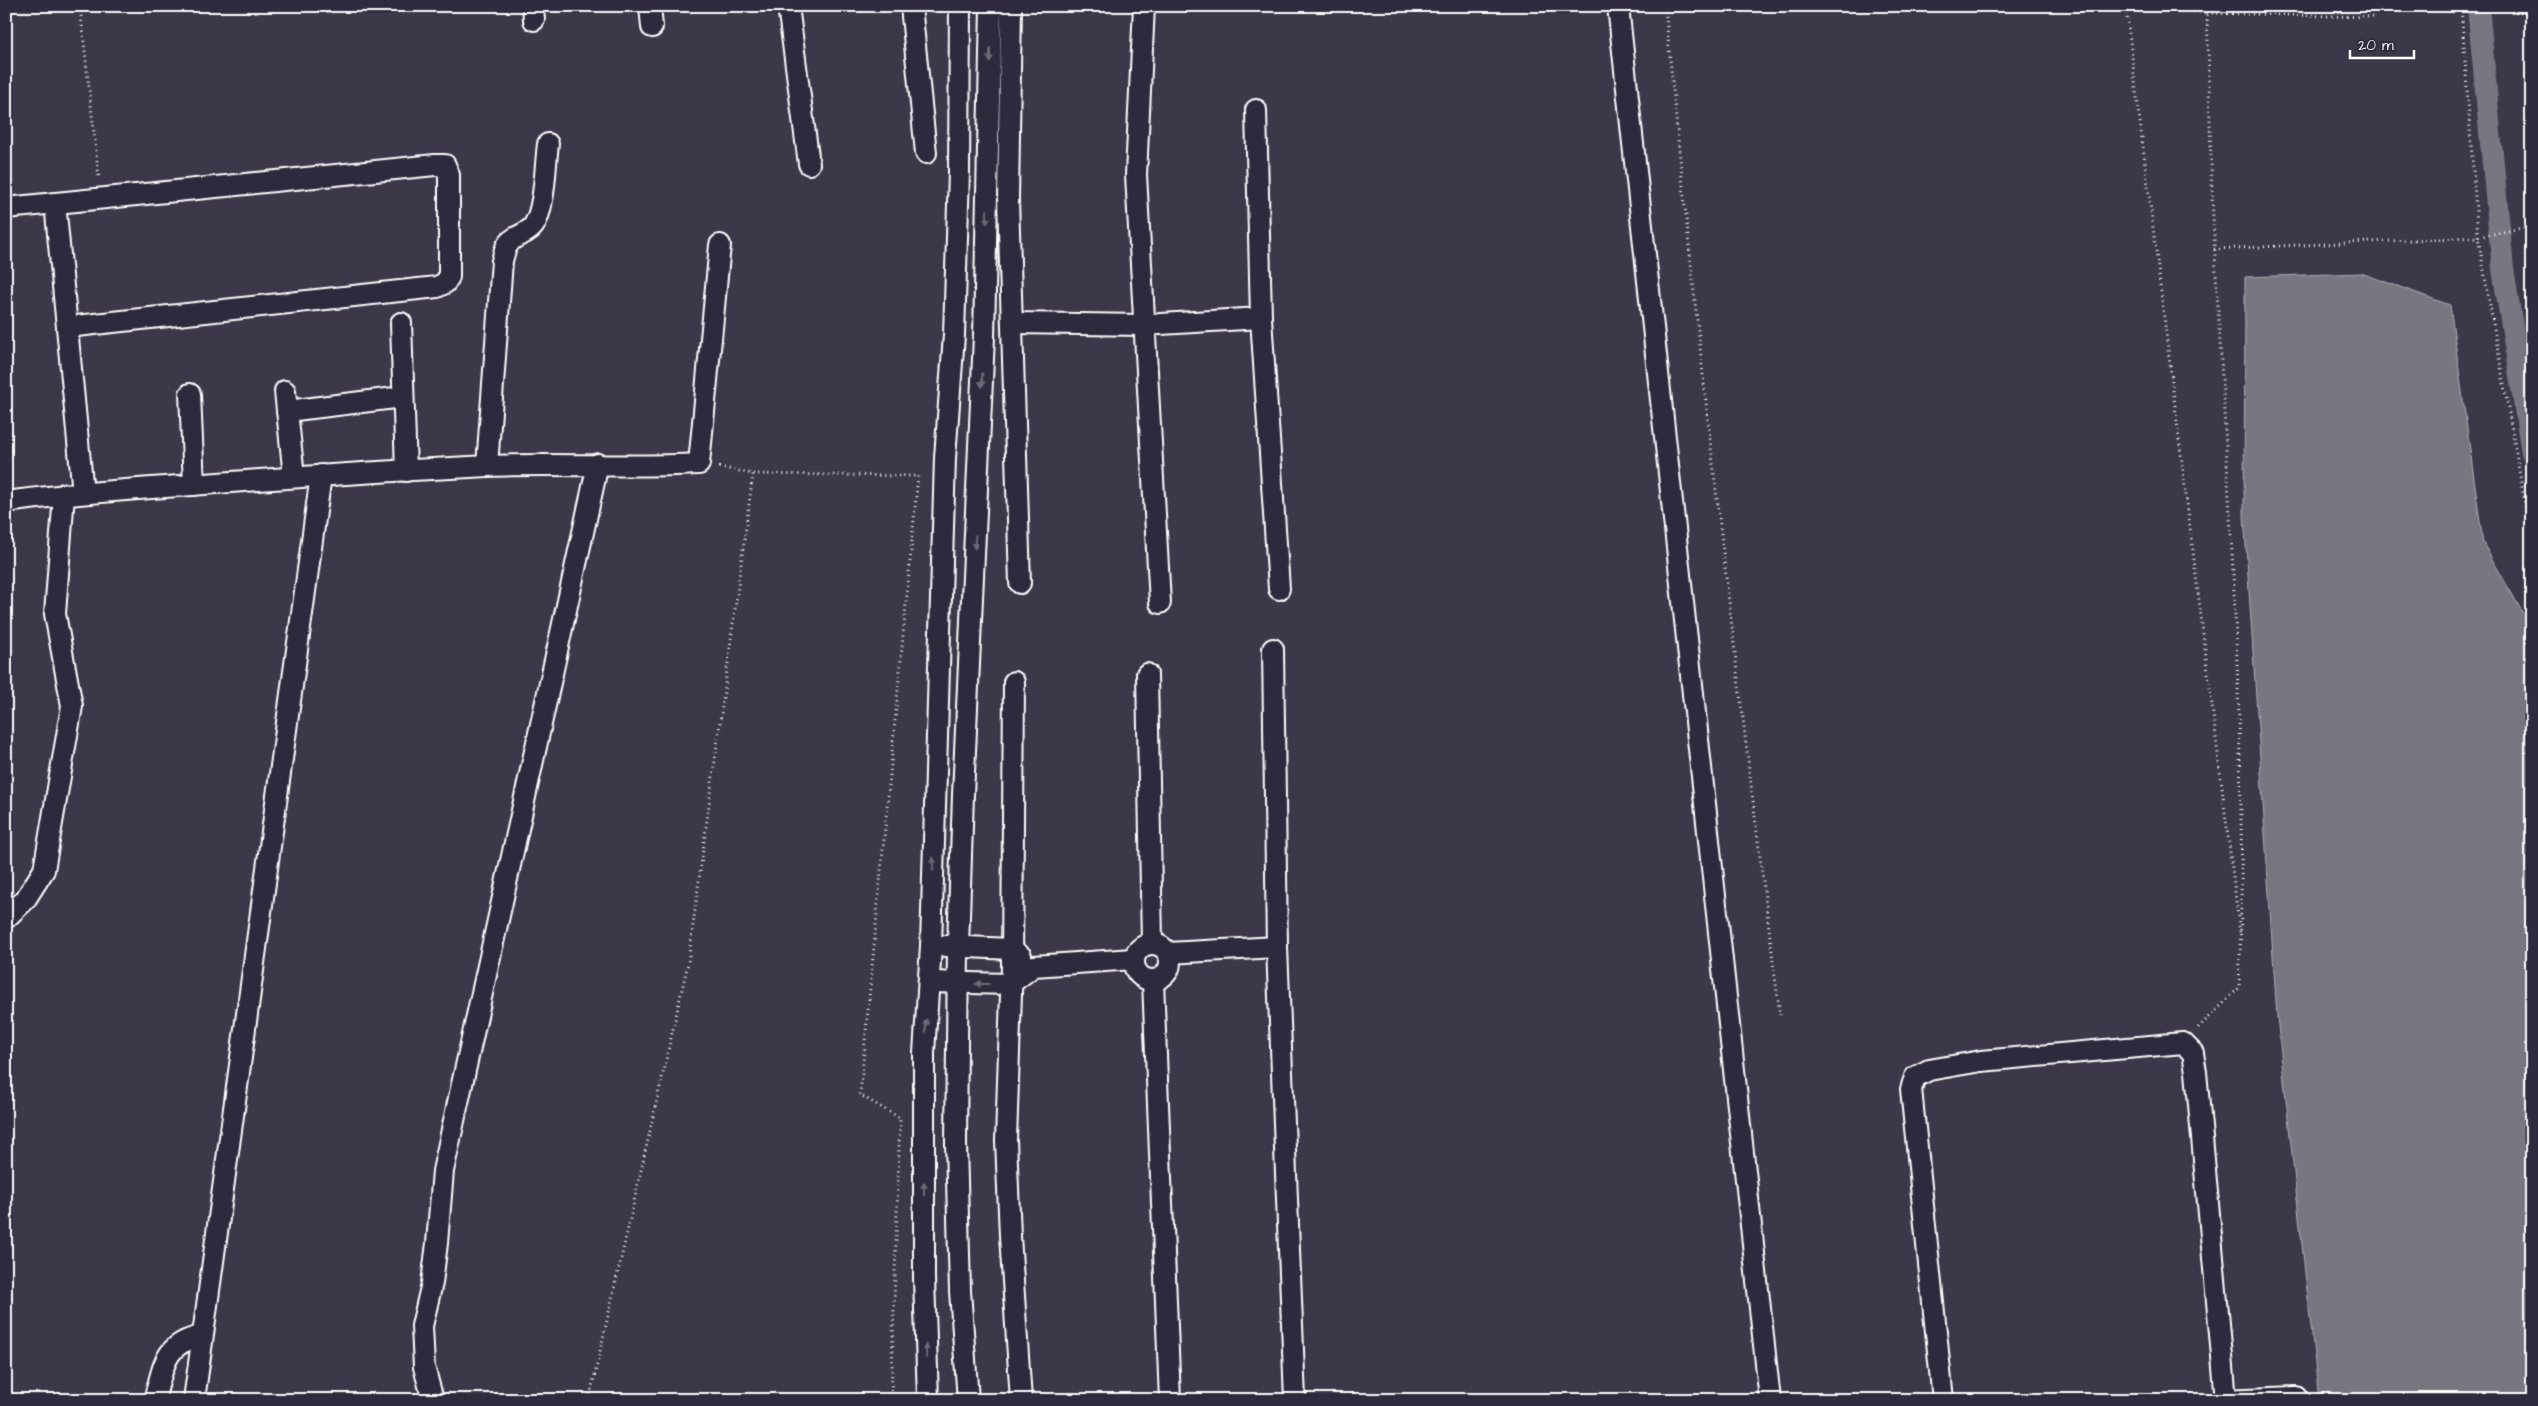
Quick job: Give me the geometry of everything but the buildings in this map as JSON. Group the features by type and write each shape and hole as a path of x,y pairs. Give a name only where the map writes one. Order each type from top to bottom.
{"street":[{"path":"650,6 652,27"},
{"path":"788,6 809,164"},
{"path":"911,6 926,153"},
{"path":"928,1400 924,1278 924,1054 929,982 944,477 954,335 960,172 960,6"},
{"path":"968,1400 959,1272 956,1144 958,947 984,338 991,6"},
{"path":"1010,6 1008,199 1014,323 1020,582"},
{"path":"1144,6 1136,176 1160,603"},
{"path":"1618,6 1770,1400"},
{"path":"1256,110 1261,318 1279,589"},
{"path":"487,466 502,261 506,247 512,240 530,230 539,213 548,144"},
{"path":"6,208 445,166 449,175 448,277 445,283 437,286 67,327"},
{"path":"6,918 26,900 44,870 72,706 54,614 74,493 67,327 55,203"},
{"path":"6,502 74,493 321,475 487,466 598,464 651,466 699,464 720,245"},
{"path":"1014,323 1144,325 1261,318"},
{"path":"401,323 406,471"},
{"path":"954,335 984,338"},
{"path":"190,394 194,485"},
{"path":"294,477 286,401 403,398"},
{"path":"433,1400 424,1367 422,1326 438,1243 443,1171 598,464"},
{"path":"194,1400 321,475"},
{"path":"1273,649 1277,947 1295,1400"},
{"path":"1147,674 1160,948 1170,962 1168,971 1162,978 1153,981 1138,974 1134,967 1133,959 1140,948 1160,948 1277,947"},
{"path":"1014,682 1011,949 1006,1140 1010,1236 1021,1400"},
{"path":"930,946 1011,949 1034,966"},
{"path":"929,982 1010,984 1034,966 1133,959"},
{"path":"1153,981 1170,1400"},
{"path":"1944,1400 1910,1089 1915,1077 1930,1070 1981,1062 2183,1043 2193,1052 2196,1072 2226,1400"},
{"path":"154,1400 167,1357 173,1348 188,1339 202,1336"},
{"path":"2222,1400 2297,1397"}],"path":[{"path":"80,6 102,199"},
{"path":"1665,6 1691,282 1735,662 1780,1015"},
{"path":"2094,6 2207,13 2374,18"},
{"path":"2461,6 2478,237 2532,544"},
{"path":"2126,8 2241,942"},
{"path":"2183,1043 2239,988 2243,897 2239,670 2214,249 2207,13"},
{"path":"2214,249 2478,237 2532,226"},
{"path":"699,464 753,474 918,476 860,1095 900,1118 891,1400"},
{"path":"589,1400 688,963 753,474"}],"shaded area":[{"path":"2361,273 2450,305 2483,543 2532,629 2532,1400 2319,1400 2277,1017 2244,515 2245,277"}],"waterway":[{"path":"2478,6 2503,269 2532,452"}]}
